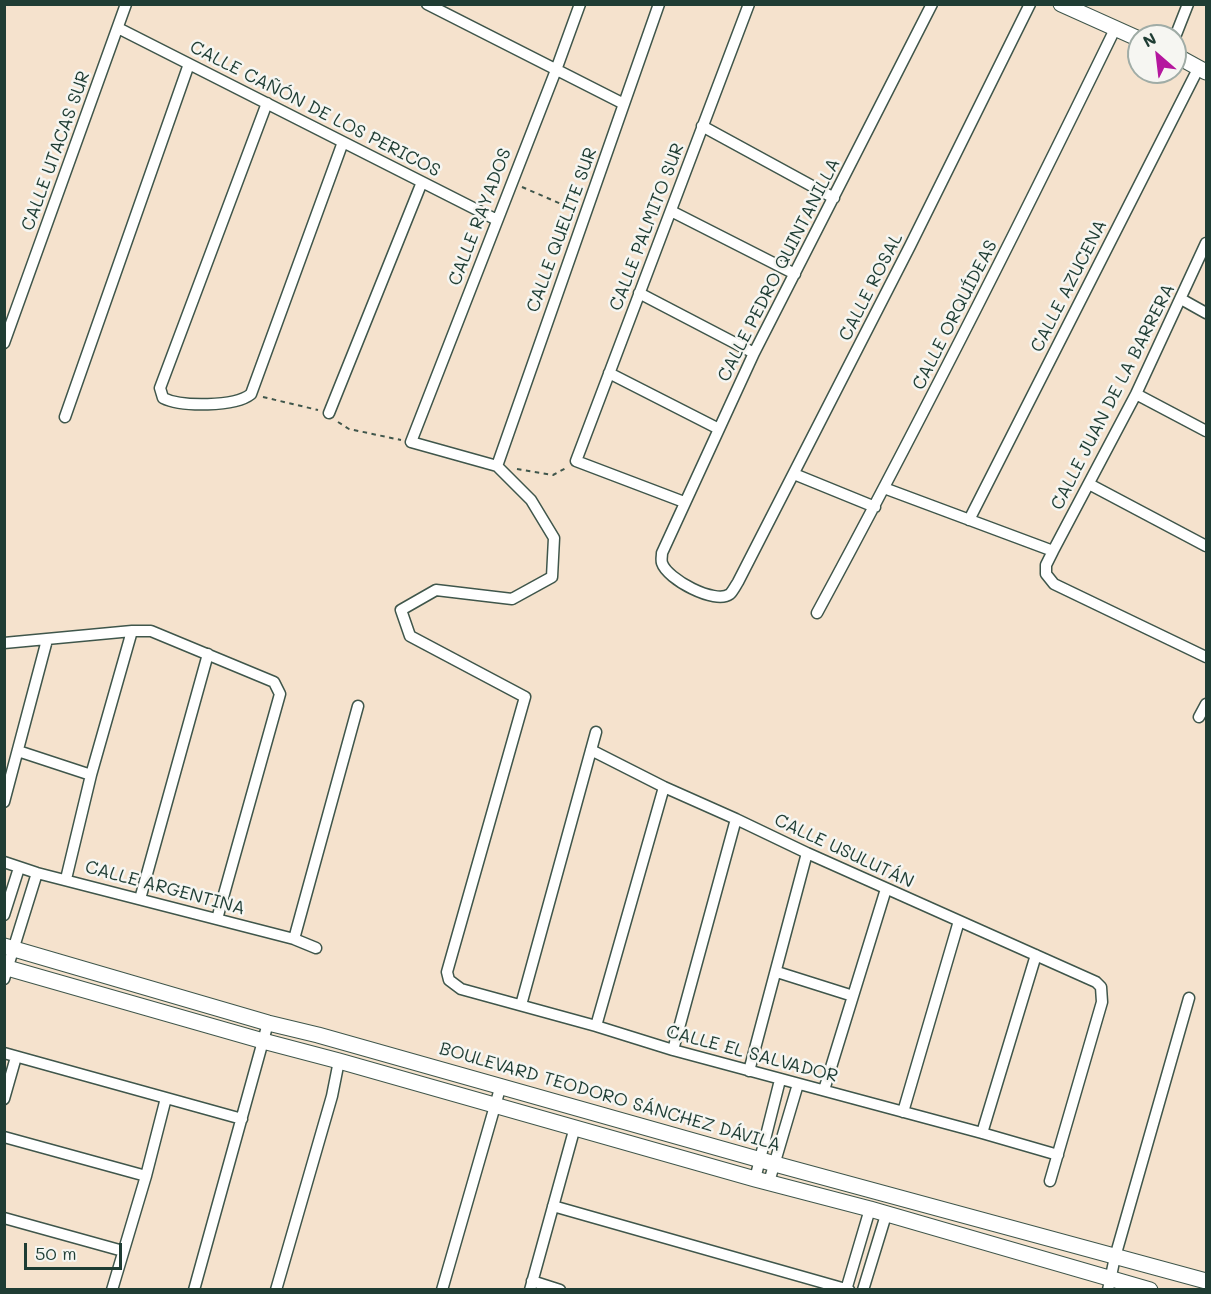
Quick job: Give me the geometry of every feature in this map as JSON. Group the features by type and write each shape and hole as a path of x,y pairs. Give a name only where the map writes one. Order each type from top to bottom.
{"street":[{"name":"CALLE UTACAS SUR","path":"4,343 126,4"},
{"path":"427,4 624,104"},
{"name":"CALLE RAYADOS","path":"497,466 411,442 580,4"},
{"name":"CALLE QUELITE SUR","path":"497,466 659,4"},
{"name":"CALLE PALMITO SUR","path":"576,461 749,4"},
{"name":"CALLE PEDRO QUINTANILLA","path":"662,553 717,429 754,353 932,4"},
{"name":"CALLE ROSAL","path":"662,553 662,563 676,579 712,597 722,597 731,593 794,474 1030,4"},
{"path":"1180,24 1188,4"},
{"path":"1067,6 1127,34"},
{"name":"CALLE CAÑÓN DE LOS PERICOS","path":"118,28 497,220"},
{"name":"CALLE ORQUÍDEAS","path":"817,613 1003,259 1115,29"},
{"path":"1187,61 1203,70"},
{"path":"65,417 189,64"},
{"name":"CALLE AZUCENA","path":"969,520 1203,70"},
{"path":"267,103 160,388 164,398 174,403 233,402 251,394 343,142"},
{"path":"702,126 834,198"},
{"path":"329,413 422,182"},
{"path":"671,211 795,274"},
{"name":"CALLE JUAN DE LA BARRERA","path":"1206,243 1136,394 1046,565 1046,574 1054,584 1206,657"},
{"path":"639,293 754,353"},
{"path":"1180,299 1206,313"},
{"path":"609,373 717,429"},
{"path":"1136,394 1206,431"},
{"path":"576,461 684,502"},
{"name":"CALLE EL SALVADOR","path":"497,466 531,500 554,538 552,577 512,599 436,590 401,610 410,636 525,697 447,972 449,980 454,986 672,1050 1058,1155"},
{"path":"794,474 874,507"},
{"path":"1089,484 1206,546"},
{"path":"884,488 1053,551"},
{"path":"66,879 91,775 132,631"},
{"path":"4,643 132,631 151,632 274,682 280,694 217,920"},
{"path":"4,802 46,639"},
{"path":"140,899 208,654"},
{"path":"1199,717 1206,704"},
{"path":"294,939 358,706"},
{"path":"521,1005 596,732"},
{"name":"CALLE USULUTÁN","path":"591,750 664,787 807,853 1085,976 1101,987 1102,1002 1058,1155"},
{"path":"18,751 91,775"},
{"path":"596,1026 664,787"},
{"path":"672,1050 736,819"},
{"path":"749,1071 807,853"},
{"name":"CALLE ARGENTINA","path":"4,862 37,873 294,939 316,948"},
{"path":"4,915 19,868"},
{"path":"6,972 9,947 37,873"},
{"path":"824,1090 886,889"},
{"path":"903,1112 958,921"},
{"name":"BOULEVARD TEODORO SÁNCHEZ DÁVILA","path":"9,947 268,1023 501,1085 1206,1281"},
{"path":"982,1133 1036,955"},
{"name":"BOULEVARD TEODORO SÁNCHEZ DÁVILA","path":"6,972 339,1060 495,1106 870,1209 1109,1284 1150,1290"},
{"path":"777,972 853,996"},
{"path":"1109,1284 1190,998"},
{"path":"194,1290 268,1023"},
{"path":"4,1053 242,1119"},
{"path":"4,1099 16,1057"},
{"path":"276,1290 332,1096 339,1060"},
{"path":"762,1180 768,1161 780,1080"},
{"path":"762,1180 798,1084"},
{"path":"442,1290 501,1085"},
{"path":"112,1290 146,1176 166,1098"},
{"path":"560,1290 531,1286 575,1127"},
{"path":"4,1137 146,1176"},
{"path":"1050,1181 1058,1155"},
{"path":"553,1206 847,1289 870,1209"},
{"path":"863,1290 886,1215"},
{"path":"4,1218 123,1251"}],"path":[{"path":"511,183 584,214"},
{"path":"497,466 553,475 576,461"}]}
